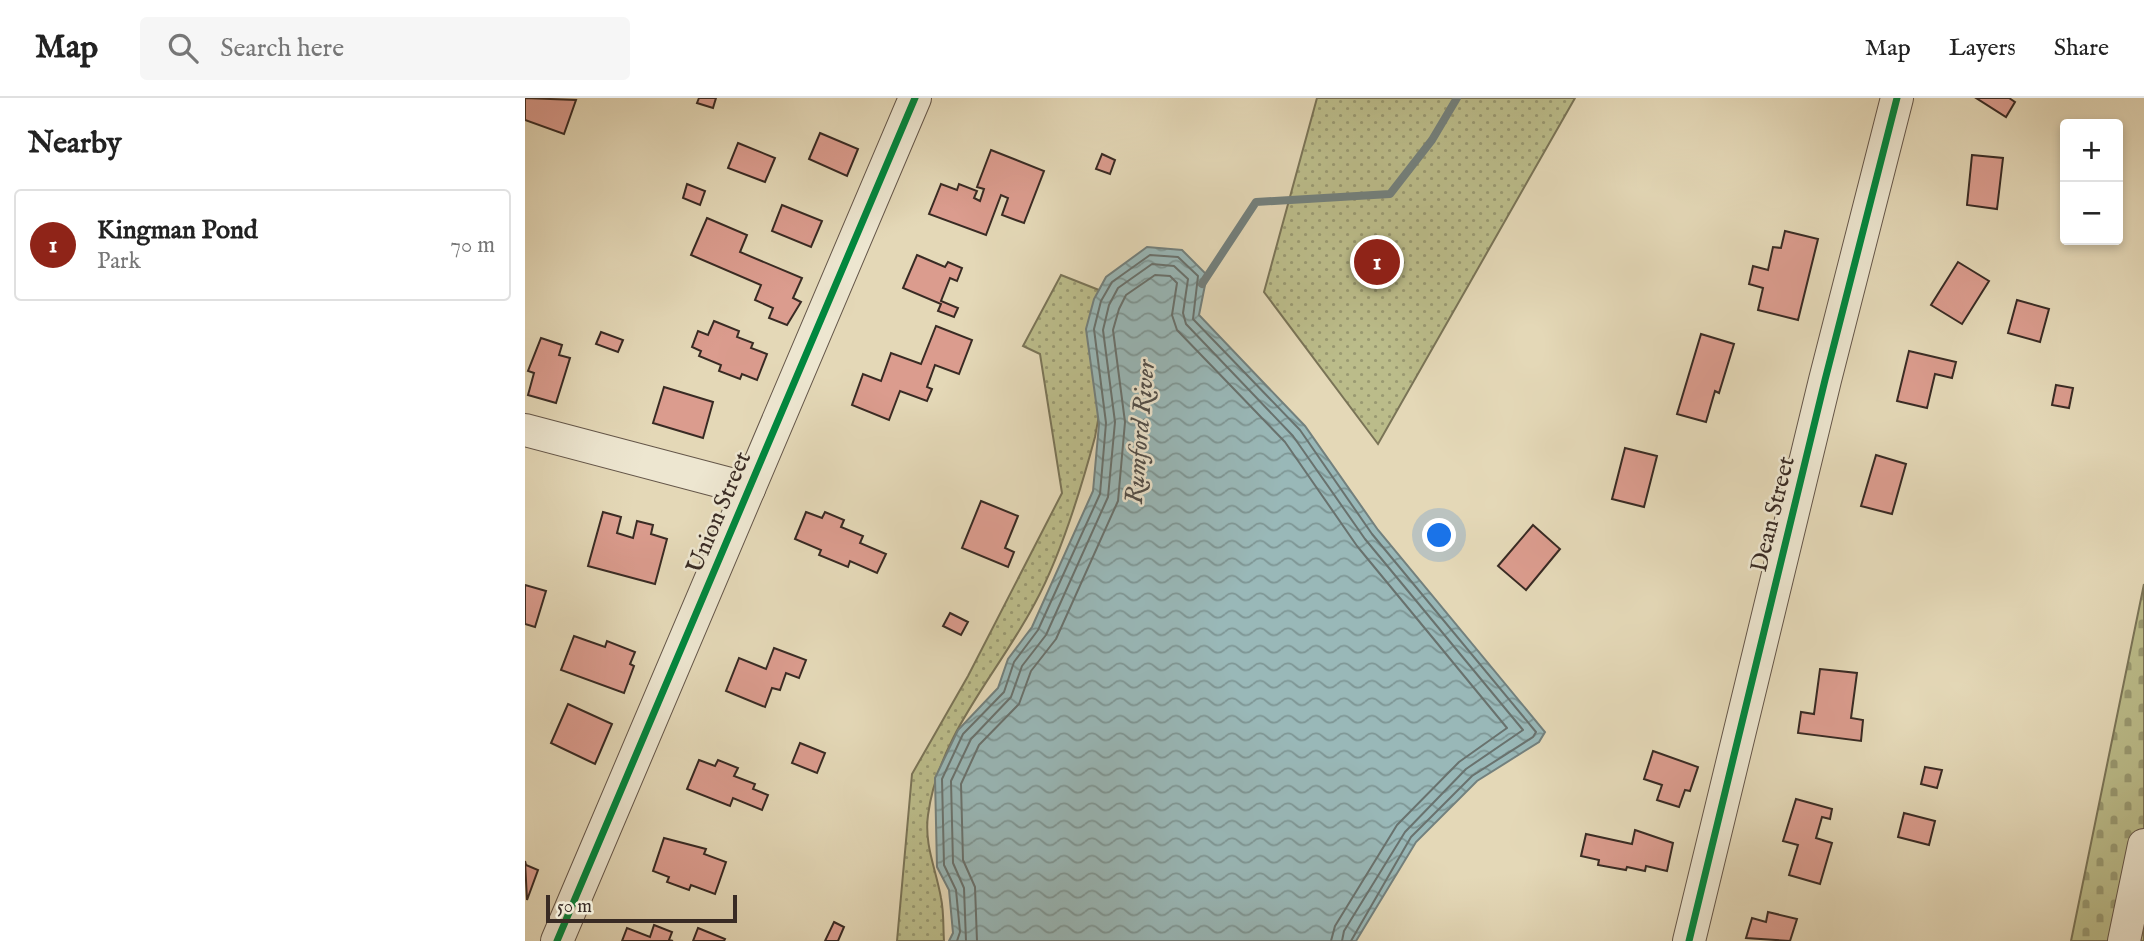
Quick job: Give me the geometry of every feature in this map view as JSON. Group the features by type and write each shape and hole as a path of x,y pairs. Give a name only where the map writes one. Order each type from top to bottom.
{"street":[{"name":"Union Street","path":"557,941 915,98"},
{"name":"Dean Street","path":"1689,941 1825,380 1897,98"},
{"path":"525,430 748,489"},
{"path":"2125,941 2144,845"}],"green space":[{"path":"1317,98 1575,98 1378,444 1264,292"},
{"path":"1061,275 1099,290 1099,415 1095,437 1069,522 1044,585 957,731 934,785 927,826 942,903 944,941 897,941 912,774 968,676 1062,493 1040,354 1023,346"},
{"path":"2144,584 2144,941 2071,941"}],"water":[{"path":"1147,247 1182,250 1207,275 1199,315 1305,426 1378,530 1545,732 1539,742 1477,781 1416,842 1356,941 949,941 953,933 949,890 937,867 935,778 958,730 998,688 1008,659 1032,627 1093,491 1099,424 1086,329 1094,299 1106,277"}],"building":[{"path":"525,98 576,100 564,134 525,120"},
{"path":"699,98 716,98 713,108 697,103"},
{"path":"1976,98 2009,98 2015,102 2006,117"},
{"path":"820,133 858,149 847,176 809,159"},
{"path":"738,143 775,158 765,182 728,168"},
{"path":"991,150 1044,171 1024,223 1002,215 1008,198 1001,195 986,235 929,214 941,184 957,190 959,184 977,191 974,198 980,201 984,189 977,187"},
{"path":"1102,154 1115,160 1110,174 1096,169"},
{"path":"1972,155 2003,158 1997,209 1967,205"},
{"path":"687,184 705,191 700,205 683,198"},
{"path":"782,205 822,221 811,247 772,231"},
{"path":"707,218 747,235 740,252 802,278 793,298 801,302 787,325 769,318 773,308 755,300 761,285 691,255"},
{"path":"1785,231 1818,239 1798,320 1758,310 1763,288 1749,284 1753,266 1768,270 1773,247 1781,248"},
{"path":"917,255 945,267 948,262 962,268 957,281 950,278 941,301 958,308 954,317 938,311 941,304 903,288"},
{"path":"1958,262 1989,281 1962,324 1931,305"},
{"path":"2017,300 2049,309 2040,342 2008,333"},
{"path":"714,321 739,331 737,337 753,343 751,348 767,354 757,380 742,374 740,379 719,371 721,365 699,356 701,351 692,347 698,331 708,335"},
{"path":"936,326 972,340 959,374 935,365 927,387 932,389 927,401 900,391 889,420 852,405 863,374 881,381 891,353 921,364"},
{"path":"601,332 623,340 618,352 596,344"},
{"path":"1701,334 1734,344 1719,393 1715,391 1706,422 1677,414"},
{"path":"541,338 562,345 559,355 570,358 556,403 528,395 534,373 528,371"},
{"path":"1909,351 1956,362 1952,378 1935,374 1927,408 1897,401"},
{"path":"2056,385 2073,388 2069,408 2052,405"},
{"path":"664,387 713,402 703,438 653,423"},
{"path":"1625,448 1657,456 1644,507 1612,499"},
{"path":"1876,455 1906,464 1892,514 1861,506"},
{"path":"981,501 1018,516 1005,548 1014,552 1008,567 962,548"},
{"path":"603,512 621,517 617,533 633,538 637,521 653,525 651,534 667,539 655,584 588,566"},
{"path":"806,512 822,518 825,512 844,520 841,527 863,536 860,543 886,554 877,573 850,561 848,567 819,555 821,550 795,539"},
{"path":"1533,525 1560,549 1526,590 1498,566"},
{"path":"525,585 546,591 535,627 525,624"},
{"path":"950,613 968,622 961,635 943,626"},
{"path":"574,636 605,647 607,641 635,652 630,664 634,666 624,693 561,670"},
{"path":"774,648 806,660 799,678 786,673 780,690 772,688 765,707 726,691 739,658 766,669"},
{"path":"1820,669 1857,673 1851,718 1863,720 1861,741 1798,733 1801,712 1814,714"},
{"path":"568,704 612,724 595,764 551,743"},
{"path":"800,743 825,753 817,773 792,763"},
{"path":"1653,751 1698,767 1690,791 1685,790 1679,807 1657,800 1662,785 1644,779"},
{"path":"699,760 715,766 718,760 738,768 734,776 755,784 753,789 768,795 762,810 733,798 730,806 687,789"},
{"path":"1925,767 1942,770 1937,788 1921,784"},
{"path":"1796,799 1832,809 1830,819 1822,817 1816,838 1832,843 1820,884 1789,875 1798,845 1783,841"},
{"path":"1904,813 1935,821 1929,845 1898,837"},
{"path":"1635,830 1673,843 1667,871 1646,866 1645,871 1627,867 1626,870 1598,865 1599,860 1581,856 1586,834 1632,844"},
{"path":"664,838 706,849 704,854 726,862 715,894 691,885 689,890 667,882 669,877 653,871"},
{"path":"525,861 526,865 538,870 527,900"},
{"path":"1768,912 1797,919 1790,941 1746,938 1752,918 1766,922"},
{"path":"834,922 844,927 838,941 825,941"},
{"path":"654,925 672,932 669,940 673,941 622,941 627,928 650,937"},
{"path":"698,928 725,939 693,941"}],"waterway":[{"name":"Rumford River","path":"1202,284 1256,202 1390,194 1432,140 1457,98"}],"cycle path":[{"path":"557,941 915,98"},
{"path":"1689,941 1825,380 1897,98"}],"place":[{"name":"Kingman Pond","path":"1377,262"}]}
